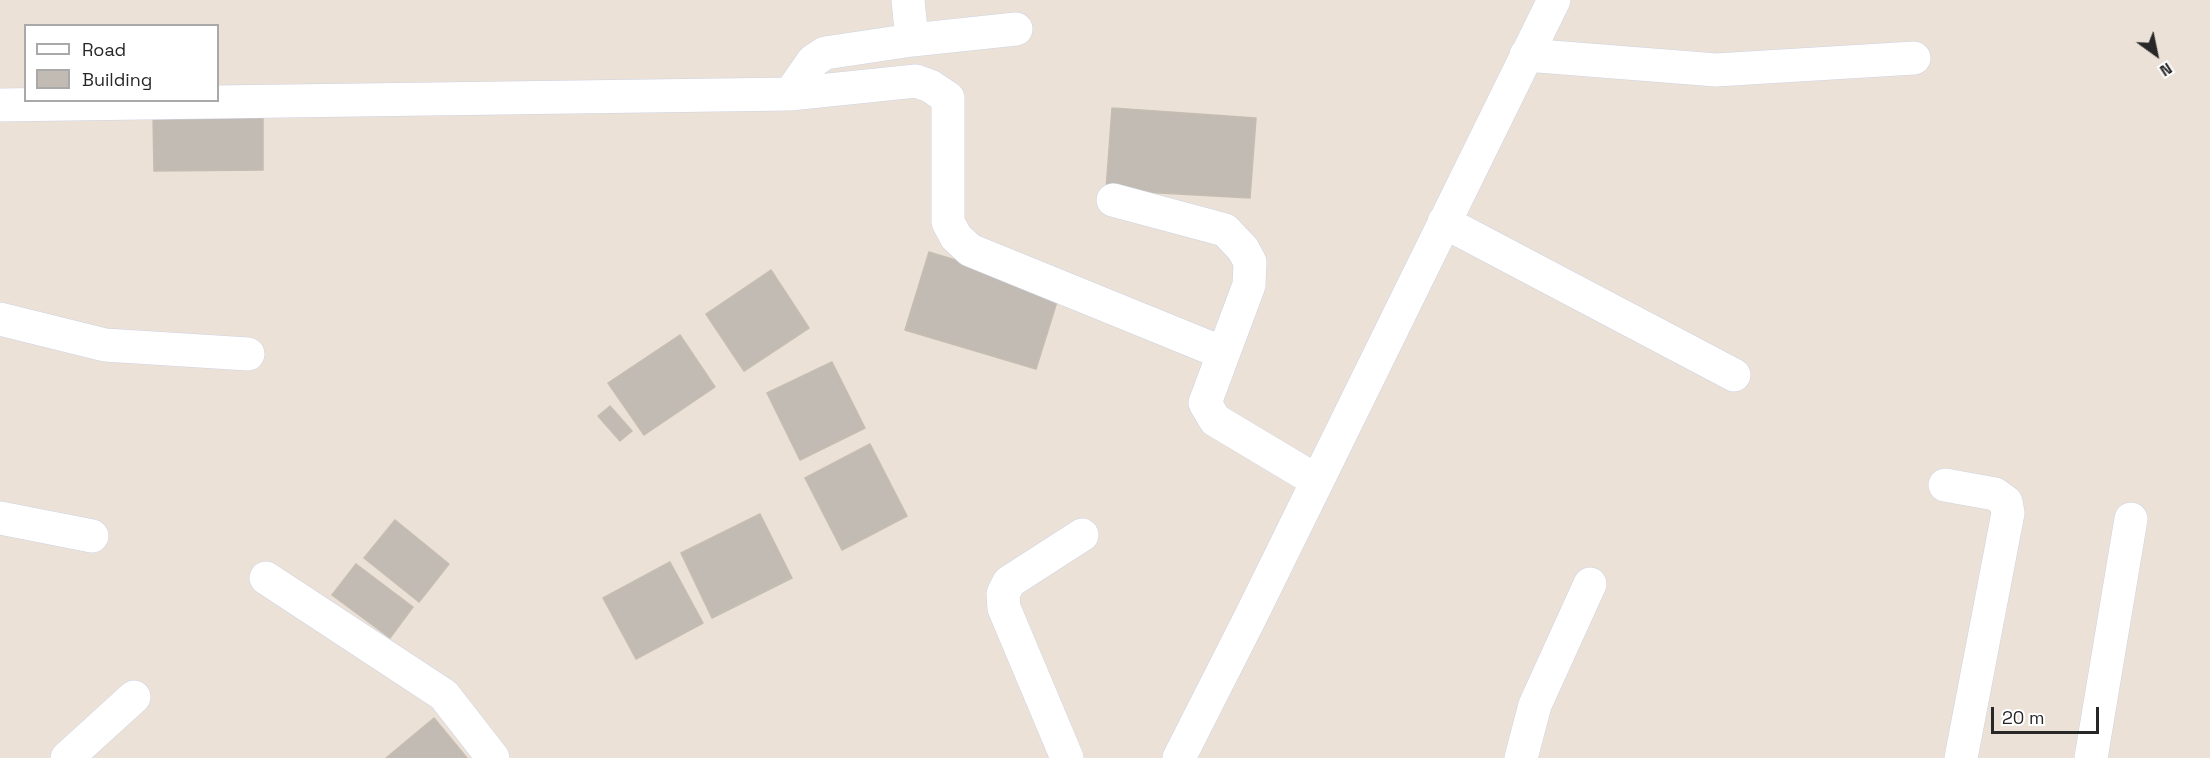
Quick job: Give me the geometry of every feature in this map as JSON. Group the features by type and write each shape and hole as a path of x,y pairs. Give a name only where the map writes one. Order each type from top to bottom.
{"street":[{"path":"908,0 912,40"},
{"path":"1179,758 1554,0"},
{"path":"790,94 813,61 825,53 912,40 1016,29"},
{"path":"1526,55 1716,70 1914,58"},
{"path":"219,102 790,94 916,81 930,86 948,98 948,222 956,237 970,250 1223,353"},
{"path":"0,105 215,102"},
{"path":"1113,200 1225,230 1243,249 1250,262 1249,285 1205,403 1215,420 1317,481"},
{"path":"1444,222 1734,375"},
{"path":"0,319 105,345 248,354"},
{"path":"1945,485 1995,494 2006,502 2008,513 1961,758"},
{"path":"0,518 92,536"},
{"path":"2091,758 2132,519"},
{"path":"1066,758 1004,608 1003,594 1009,582 1082,535"},
{"path":"266,578 444,695 492,758"},
{"path":"1521,758 1535,705 1590,584"},
{"path":"67,758 134,697"}],"building":[{"path":"1112,108 1256,118 1250,198 1106,190"},
{"path":"263,114 263,170 154,171 153,115"},
{"path":"929,252 1060,292 1036,369 905,330"},
{"path":"771,270 809,328 744,371 706,314"},
{"path":"680,335 715,387 644,435 608,383"},
{"path":"832,362 865,428 800,460 767,393"},
{"path":"610,406 632,431 620,441 598,416"},
{"path":"870,444 907,516 842,550 805,478"},
{"path":"760,514 792,578 712,618 681,553"},
{"path":"395,520 449,564 419,602 364,558"},
{"path":"670,562 703,623 636,659 603,598"},
{"path":"356,564 413,607 390,638 332,595"},
{"path":"434,718 467,758 386,758"}]}
